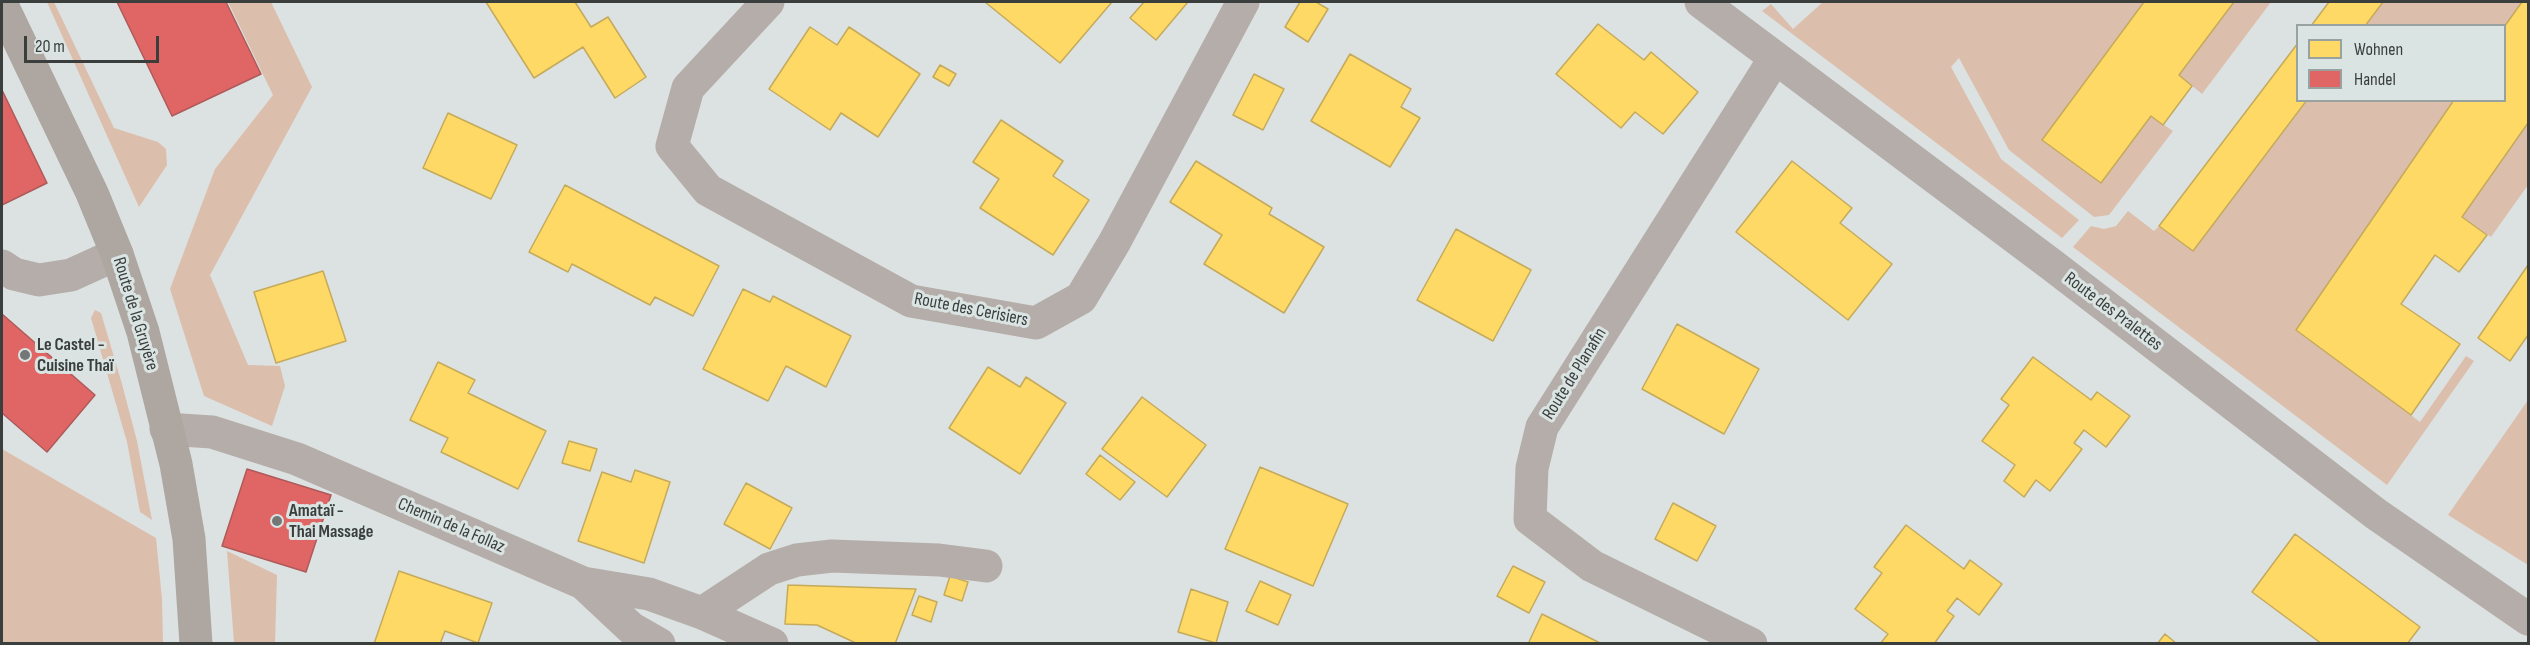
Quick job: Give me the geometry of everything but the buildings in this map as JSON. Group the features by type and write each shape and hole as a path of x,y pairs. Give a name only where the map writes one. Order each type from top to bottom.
{"main road":[{"name":"Route de la Gruyère","path":"2,5 92,193 117,254 143,332 176,464 189,539 196,644"}],"street":[{"name":"Route des Cerisiers","path":"768,2 688,88 672,146 708,190 911,301 1036,323 1081,298 1114,243 1243,2"},
{"name":"Route des Pralettes","path":"1701,2 2052,265 2376,514 2529,619"},
{"name":"Route de Planafin","path":"1751,644 1592,566 1530,519 1532,478 1542,427 1775,58"},
{"path":"2,266 14,274 39,280 71,275 117,254"},
{"name":"Chemin de la Follaz","path":"166,429 212,432 297,459 583,583 649,594 772,644"},
{"path":"702,614 769,569 797,560 832,556 939,560 986,566"},
{"path":"583,583 631,628 660,644"}],"shaded area":[{"path":"47,2 54,2 114,128 158,142 166,149 167,165 139,207"},
{"path":"228,2 271,2 312,87 210,275 248,365 280,366 285,386 272,426 204,396 170,289 215,169 273,95"},
{"path":"1823,2 2144,2 2042,140 2101,183 2151,116 2173,131 2109,215 2094,217 2009,150 1959,58 1951,67 2001,159 2079,220 2062,238 1762,11 1771,4 1793,29"},
{"path":"2234,2 2271,2 2202,94 2179,75"},
{"path":"2383,2 2522,2 2506,26 2366,24"},
{"path":"2306,102 2453,102 2296,330 2420,422 2466,356 2474,361 2387,485 2073,247 2091,226 2104,229 2116,226 2128,211 2154,231 2159,226 2193,251"},
{"path":"2528,123 2528,185 2491,237 2462,217"},
{"path":"95,310 101,313 122,384 137,441 152,520 140,512 127,442 91,318"},
{"path":"2528,400 2528,565 2448,515"},
{"path":"2,449 156,538 162,599 163,643 2,643"},
{"path":"227,551 277,575 275,643 234,643"}],"place":[{"name":"Le Castel - Cuisine Thaï","path":"25,355"},
{"name":"Amataï - Thai Massage","path":"277,521"}]}
